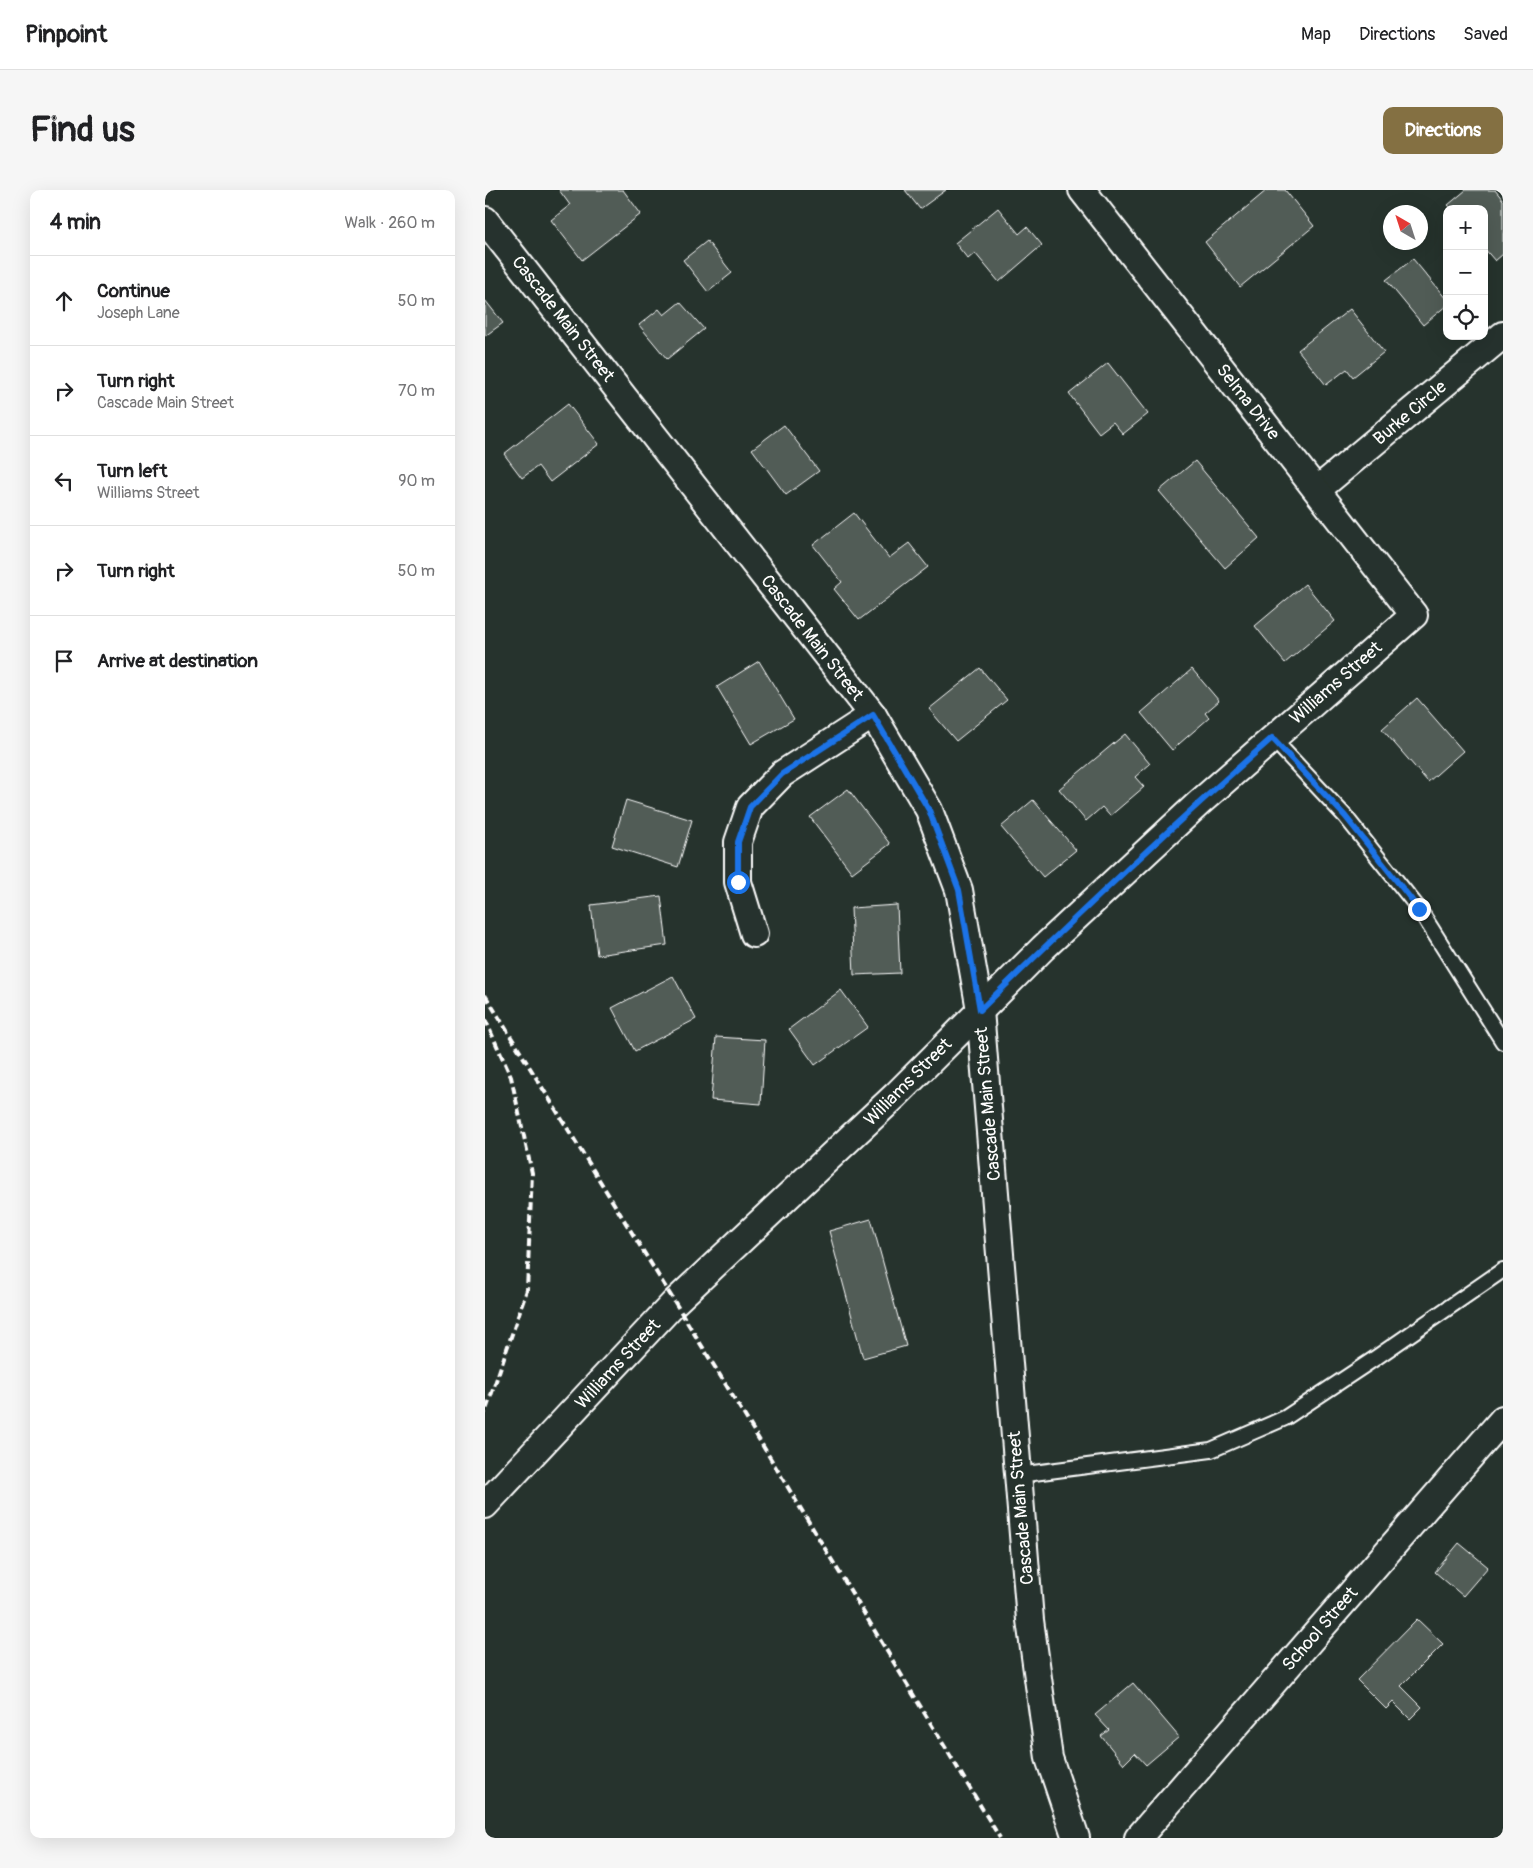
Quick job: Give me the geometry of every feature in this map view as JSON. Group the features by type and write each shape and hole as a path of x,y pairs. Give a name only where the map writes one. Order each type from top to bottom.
{"street":[{"name":"Selma Drive","path":"1082,190 1414,615"},
{"name":"Cascade Main Street","path":"485,220 873,715 929,810 959,890 980,1010 1030,1620 1049,1758 1075,1838"},
{"name":"Burke Circle","path":"1317,490 1503,335"},
{"name":"Williams Street","path":"485,1505 675,1302 896,1095 1043,948 1272,738 1414,615"},
{"path":"754,934 738,882 738,842 750,807 782,774 873,715"},
{"name":"School Street","path":"1138,1838 1503,1419"}],"lane":[{"path":"1272,738 1345,816 1419,909 1503,1042"},
{"path":"1018,1475 1211,1450 1285,1418 1375,1359 1503,1270"}],"building":[{"path":"559,190 623,190 641,214 582,260 551,220 570,205"},
{"path":"905,190 946,190 920,209"},
{"path":"1267,190 1285,190 1314,226 1240,287 1205,242"},
{"path":"1466,190 1495,190 1503,200 1503,254 1495,261 1488,253 1488,205 1448,205"},
{"path":"998,208 1019,234 1027,227 1042,245 999,282 975,253 968,259 955,243"},
{"path":"707,241 732,273 708,292 683,260"},
{"path":"1413,259 1443,295 1443,308 1423,325 1386,280"},
{"path":"485,300 503,323 485,336"},
{"path":"680,302 704,329 667,359 639,325 659,309 664,315"},
{"path":"1350,309 1384,352 1353,377 1347,369 1326,385 1298,350"},
{"path":"1108,363 1148,414 1123,434 1113,422 1099,433 1069,394"},
{"path":"568,404 599,444 550,482 538,466 522,478 504,454"},
{"path":"784,425 819,471 786,495 752,449"},
{"path":"1195,461 1259,538 1225,568 1159,491"},
{"path":"854,513 889,558 909,543 928,567 859,620 834,589 842,582 813,545"},
{"path":"1305,584 1335,621 1285,663 1255,626"},
{"path":"759,661 794,719 751,744 717,687"},
{"path":"980,668 1007,700 956,741 929,709"},
{"path":"1192,669 1219,701 1205,713 1209,718 1172,750 1141,713"},
{"path":"1417,698 1463,751 1428,782 1382,729"},
{"path":"1125,734 1150,764 1135,777 1144,787 1110,816 1102,807 1086,821 1059,789"},
{"path":"848,789 890,844 852,873 810,817"},
{"path":"626,800 692,820 678,867 612,846"},
{"path":"1033,800 1076,850 1043,877 1001,827"},
{"path":"661,896 667,945 597,955 591,905"},
{"path":"897,905 900,973 854,975 851,908"},
{"path":"673,976 696,1019 635,1051 612,1008"},
{"path":"841,990 868,1027 815,1065 789,1029"},
{"path":"716,1037 765,1040 761,1104 711,1100"},
{"path":"871,1219 906,1346 863,1358 829,1231"},
{"path":"1459,1543 1488,1567 1463,1596 1435,1572"},
{"path":"1417,1619 1443,1644 1401,1686 1422,1707 1410,1719 1393,1702 1386,1709 1357,1680"},
{"path":"1133,1683 1179,1737 1146,1765 1135,1753 1124,1764 1101,1736 1109,1730 1095,1715"}],"railway":[{"path":"485,995 726,1385 1000,1838"},
{"path":"485,1019 511,1077 532,1173 527,1290 485,1413"}],"route":[{"path":"738,882 738,842 750,807 782,774 873,715 929,810 959,890 980,1010 1043,948 1272,738 1345,816 1419,909"}]}
